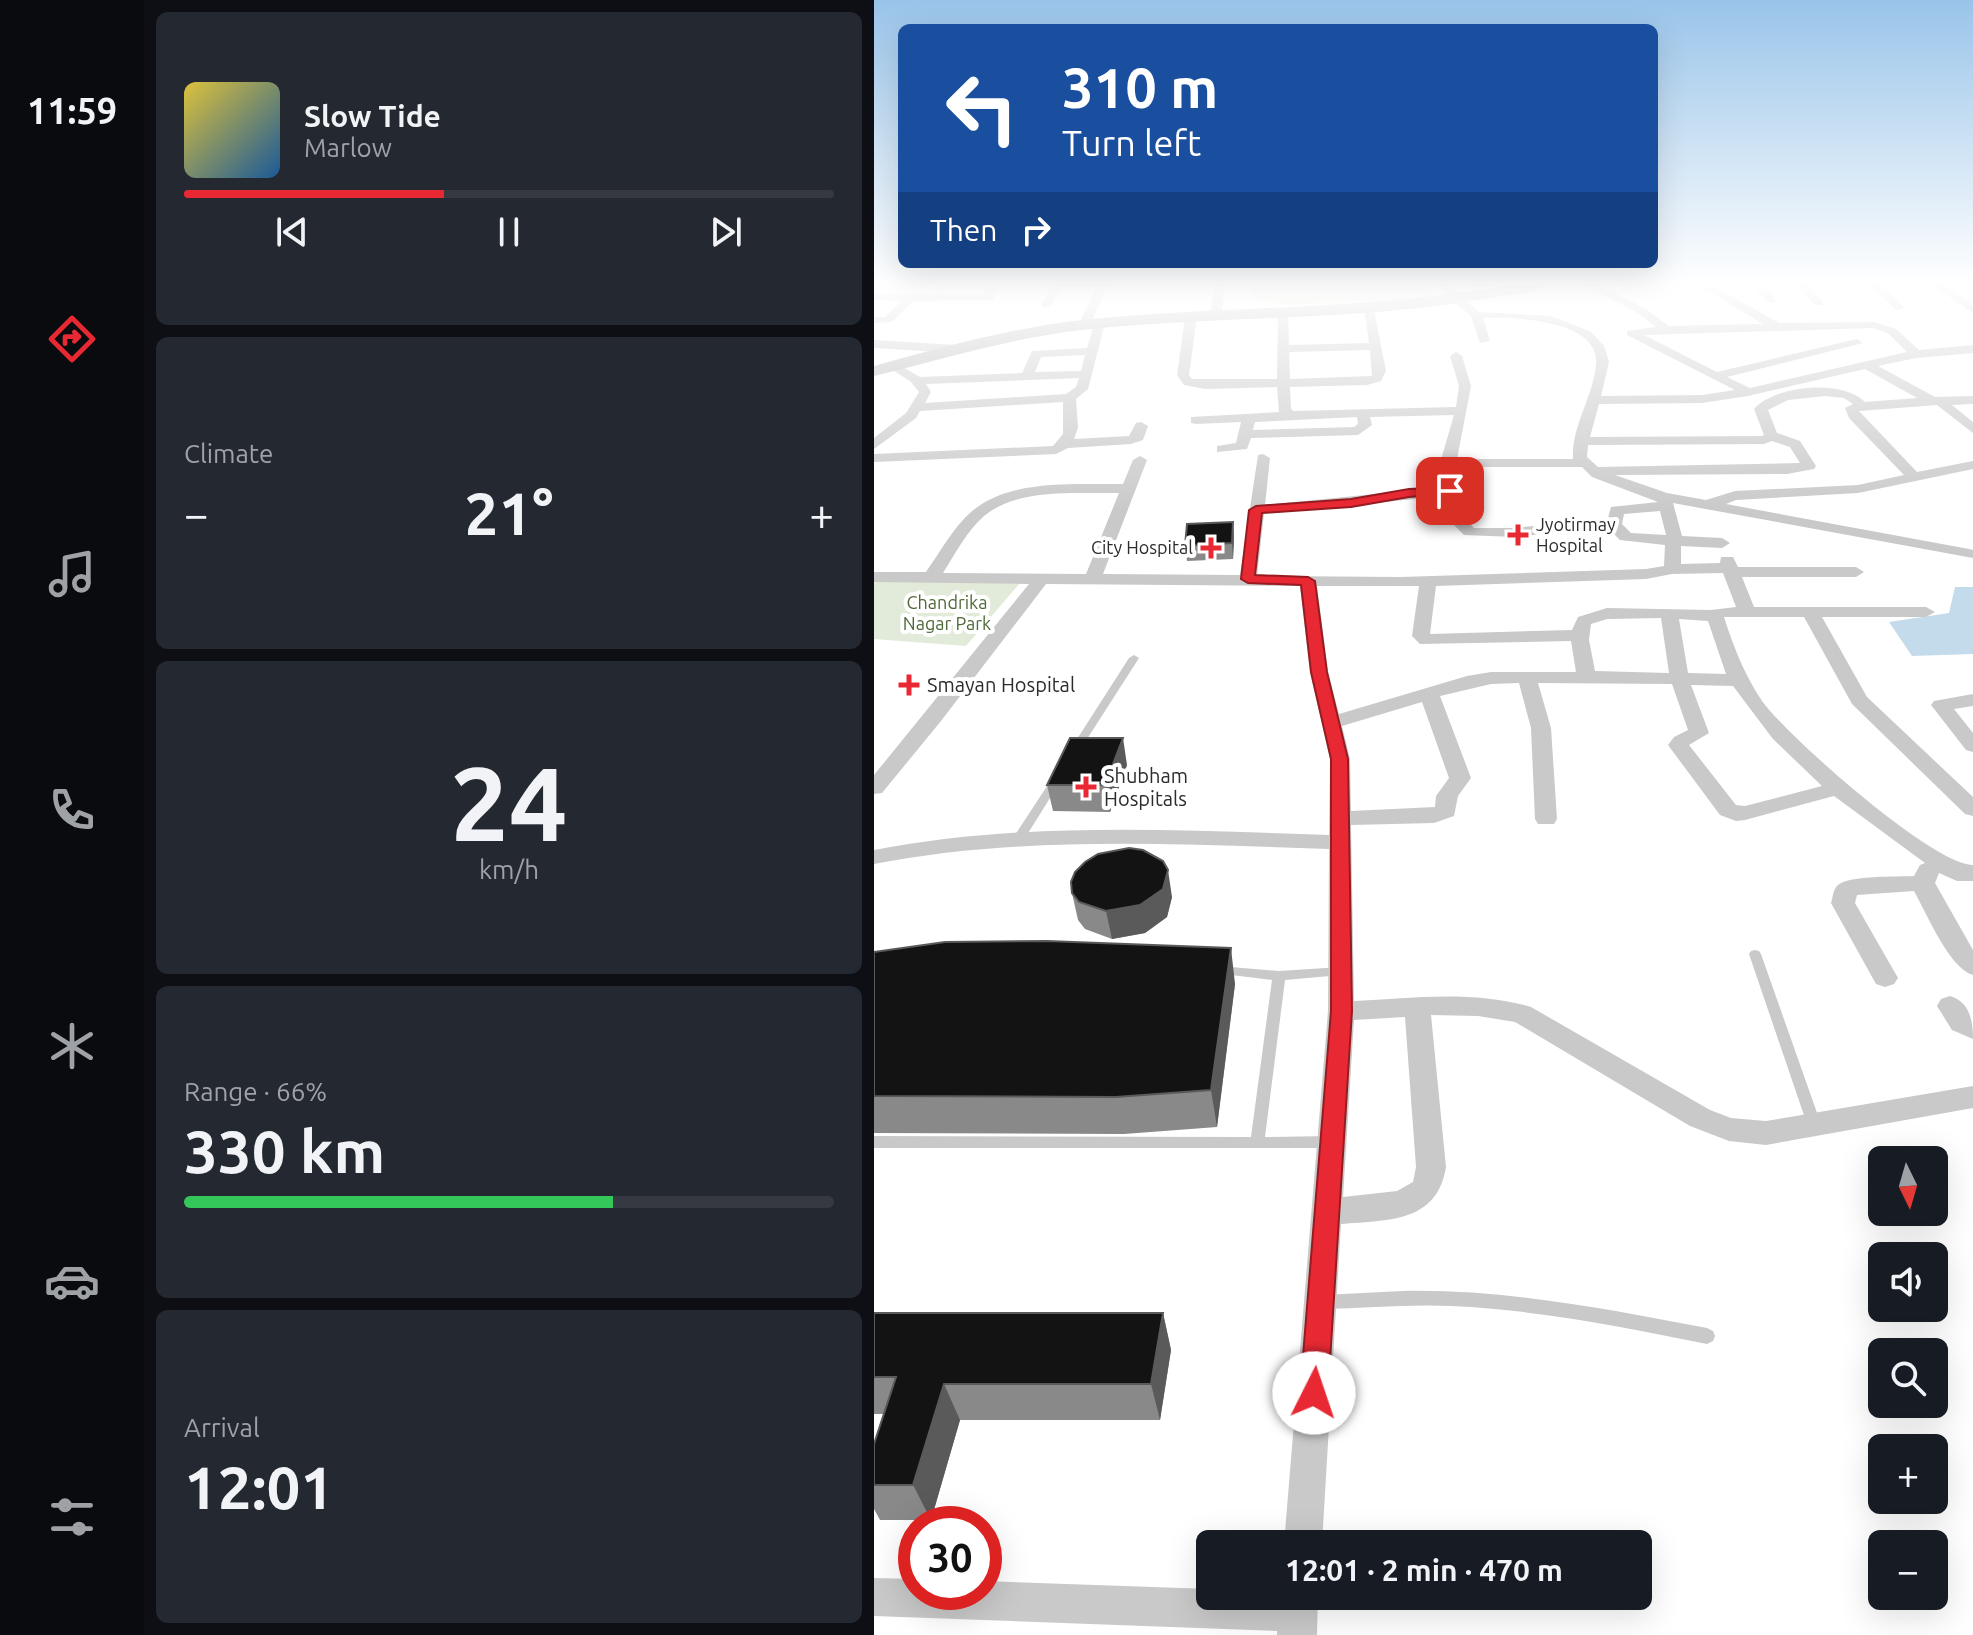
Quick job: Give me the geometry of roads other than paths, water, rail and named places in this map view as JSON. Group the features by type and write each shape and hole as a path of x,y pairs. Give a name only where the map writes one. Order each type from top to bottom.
{"street":[{"path":"874,371 914,360"},
{"path":"1027,377 1034,360"},
{"path":"918,407 1069,398 1082,389 1090,360"},
{"path":"1185,360 1183,375 1188,382 1205,385 1373,380 1380,371 1379,360"},
{"path":"1284,360 1284,410 1291,415"},
{"path":"1457,360 1465,386 1462,411 1450,442 1447,463 1450,491 1461,525 1474,533 1611,522 1616,521 1616,510 1666,501"},
{"path":"1603,360 1581,441 1580,458 1588,467 1620,484 1666,501 1969,554"},
{"path":"1674,360 1748,392"},
{"path":"1715,376 1783,360"},
{"path":"1592,400 1702,399 1748,392 1888,360"},
{"path":"1867,365 1935,401 1973,429"},
{"path":"874,445 891,434 918,407 925,392 918,381 892,366"},
{"path":"918,381 1087,374"},
{"path":"989,403 1001,378"},
{"path":"1771,436 1761,409 1771,400 1838,393 1850,395 1860,404"},
{"path":"1066,444 1071,434 1069,398"},
{"path":"1914,477 1854,415 1852,408 1860,404 1973,400"},
{"path":"1196,420 1462,411"},
{"path":"1246,434 1358,431 1365,425 1363,414"},
{"path":"1222,449 1242,446 1249,418"},
{"path":"874,426 891,434"},
{"path":"874,458 1047,452 1066,444 1131,440 1138,437 1141,426"},
{"path":"1447,463 1787,470 1809,466 1795,444 1771,436 1756,441 1581,441"},
{"path":"1248,579 1263,458"},
{"path":"1092,580 1140,460"},
{"path":"1712,507 1735,496 1847,490 1973,465"},
{"path":"931,578 970,523 989,506 1040,493 1129,488"},
{"path":"1256,510 1450,491"},
{"path":"1666,501 1674,541 1672,569"},
{"path":"1712,507 1730,570 1747,612"},
{"path":"1611,522 1626,537 1722,543"},
{"path":"874,577 1428,581 1646,574 1672,569 1856,572"},
{"path":"874,788 934,717 1042,578"},
{"path":"1304,1530 1341,1011 1342,830 1340,759 1314,644 1308,581"},
{"path":"1428,581 1421,636 1426,640 1581,635"},
{"path":"1586,677 1581,635 1585,620 1597,616 1632,612 1715,616 1720,612 1926,612"},
{"path":"1669,614 1679,678 1699,733 1678,742 1679,748 1731,813 1745,813 1839,788"},
{"path":"1811,614 1859,700 1973,809"},
{"path":"1715,616 1738,680 1785,740 1839,788 1935,859 1957,873 1973,873"},
{"path":"1330,723 1467,682 1527,677 1738,680"},
{"path":"1527,677 1541,728 1546,819"},
{"path":"874,857 925,845 1019,838 1342,830 1434,816 1446,811 1447,796 1460,778 1429,693"},
{"path":"1971,742 1941,705 1973,700"},
{"path":"1923,883 1935,859"},
{"path":"1923,883 1962,954 1973,966"},
{"path":"1885,978 1843,903 1843,897 1846,891 1853,888 1923,883"},
{"path":"1950,1006 1961,1023 1973,1029"},
{"path":"1341,1011 1498,1007 1522,1014 1700,1118 1729,1129 1766,1133 1815,1127 1973,1097"},
{"path":"1327,1212 1395,1203 1419,1195 1428,1185 1431,1167 1417,1008"},
{"path":"874,1597 1298,1614"}],"lane":[{"path":"1068,761 1134,658"},
{"path":"1019,838 1060,774"},
{"path":"1755,954 1815,1127"},
{"path":"1198,970 1279,976 1341,971"},
{"path":"1257,1143 1279,976"},
{"path":"874,1142 1332,1142"},
{"path":"1320,1302 1449,1298 1571,1311 1707,1336"}],"water":[{"path":"1955,587 1973,587 1973,654 1912,656 1889,622 1949,613"}],"place":[{"name":"Jyotirmay Hospital","path":"1518,535"},
{"name":"City Hospital","path":"1211,548"},
{"name":"Smayan Hospital","path":"909,685"},
{"name":"Shubham Hospitals","path":"1086,787"}],"park label":[{"name":"Chandrika Nagar Park","path":"947,613"}]}
